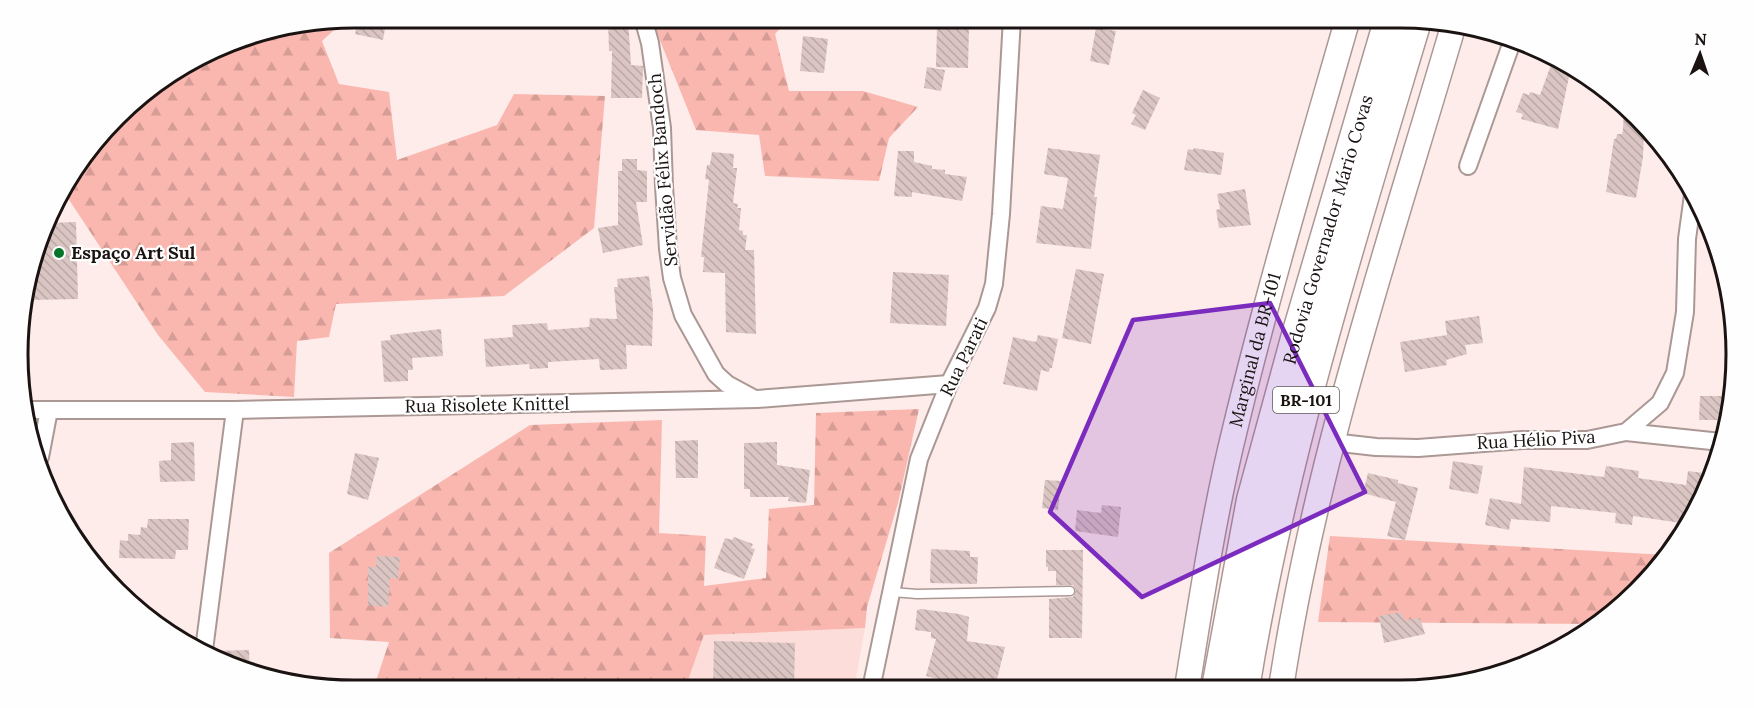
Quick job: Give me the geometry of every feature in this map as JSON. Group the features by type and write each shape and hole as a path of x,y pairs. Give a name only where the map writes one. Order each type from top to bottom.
{"highway":[{"name":"Rodovia Governador Mário Covas","path":"1219,680 1257,480 1387,28"},
{"name":"Rodovia Governador Mário Covas","path":"1246,680 1287,475 1346,253 1414,29"}],"main road":[{"name":"Marginal da BR-101","path":"1188,680 1203,586 1234,430 1345,28"},
{"path":"1282,680 1307,547 1332,442 1451,33"}],"street":[{"name":"Servidão Félix Bandoch","path":"646,28 662,128 668,249 672,278 683,315 716,374 727,384 757,399"},
{"name":"Rua Parati","path":"873,680 919,459 949,384 978,330 994,284 1001,214 1011,28"},
{"path":"1468,166 1510,48"},
{"name":"Rua Hélio Piva","path":"1332,442 1376,447 1418,448 1523,440 1587,440 1626,432 1660,403 1675,373 1685,312 1691,209"},
{"name":"Rua Risolete Knittel","path":"34,410 234,410 757,399 949,384"},
{"path":"42,446 49,410"},
{"path":"205,643 234,410"},
{"path":"1626,432 1713,441"}],"lane":[{"path":"892,592 917,594 1070,591"}],"highlighted area":[{"path":"1270,303 1365,492 1142,597 1050,512 1133,320"}],"shaded area":[{"path":"865,628 856,680 688,680 704,635"}],"green space":[{"path":"655,28 781,28 775,34 789,91 863,91 918,107 889,138 879,181 765,176 759,135 696,130"},
{"path":"335,29 322,41 339,84 389,92 397,160 497,125 514,94 605,96 594,228 504,296 336,304 329,337 297,341 294,397 205,392 158,335 68,198 83,173 109,139 139,109 191,72 249,46 290,35"},
{"path":"919,409 898,503 867,607 865,628 704,635 688,680 376,680 389,642 330,638 329,553 530,425 662,420 659,533 706,536 704,586 766,578 769,509 814,505 816,413"},
{"path":"1330,536 1656,554 1615,599 1582,624 1318,622"}],"building":[{"path":"356,28 385,28 383,40 355,34"},
{"path":"608,28 629,28 631,65 643,66 642,98 611,98 612,51 609,51"},
{"path":"937,28 969,28 968,68 936,67"},
{"path":"1096,28 1116,31 1109,65 1090,61"},
{"path":"803,36 828,39 824,73 800,71"},
{"path":"1551,66 1569,76 1558,129 1521,119 1523,114 1516,112 1523,93 1529,95 1530,92 1540,95"},
{"path":"927,67 945,70 941,91 924,88"},
{"path":"1143,90 1160,98 1145,130 1131,124 1136,115 1132,113"},
{"path":"1623,117 1644,138 1636,198 1606,192 1614,139 1617,134 1622,134"},
{"path":"1048,148 1100,155 1094,197 1097,197 1091,249 1036,243 1041,206 1063,209 1068,178 1044,174"},
{"path":"1194,148 1224,153 1221,175 1184,170 1188,149 1193,150"},
{"path":"898,151 914,151 914,162 932,166 932,169 945,170 945,174 967,177 962,201 912,192 912,197 894,196"},
{"path":"712,152 734,154 733,168 737,168 733,203 738,204 737,208 741,208 739,230 743,231 743,235 747,235 745,250 754,250 756,334 726,332 725,273 703,272 704,257 701,257 709,180 705,179"},
{"path":"622,159 637,159 637,170 647,171 647,202 636,202 643,245 603,253 598,228 618,225 618,171 622,171"},
{"path":"1245,189 1251,225 1219,228 1216,210 1220,209 1217,194"},
{"name":"Espaço Art Sul","path":"76,222 78,299 33,300 46,249 56,223"},
{"path":"1076,269 1104,274 1091,344 1062,338"},
{"path":"893,272 949,275 946,326 890,323"},
{"path":"649,276 653,309 652,346 626,345 627,369 600,370 599,359 548,362 548,368 530,369 529,364 486,367 484,339 513,337 512,325 547,323 548,330 589,327 590,318 617,319 614,287 618,287 617,279"},
{"path":"1479,316 1483,343 1465,345 1467,354 1446,360 1447,365 1405,372 1400,342 1447,335 1445,321"},
{"path":"441,329 443,356 412,358 413,370 408,370 408,381 384,382 381,341 391,340 390,335"},
{"path":"1038,335 1058,339 1052,368 1049,372 1041,370 1037,391 1003,384 1013,337 1036,342"},
{"path":"1700,396 1723,396 1718,420 1699,420"},
{"path":"698,440 698,478 676,478 675,441"},
{"path":"194,442 195,481 160,482 159,461 171,460 171,443"},
{"path":"777,442 777,465 810,470 806,503 788,501 789,497 750,497 750,489 744,489 744,443"},
{"path":"355,453 379,458 368,500 347,494"},
{"path":"1453,461 1483,466 1478,494 1449,489"},
{"path":"1606,466 1639,471 1638,478 1686,485 1688,471 1703,473 1679,523 1633,516 1632,525 1615,523 1616,513 1551,506 1550,522 1511,519 1509,530 1485,525 1490,498 1521,504 1524,467 1604,477"},
{"path":"1368,473 1398,480 1398,483 1418,488 1405,540 1387,536 1396,502 1363,493"},
{"path":"1045,480 1061,481 1058,510 1042,508"},
{"path":"1102,505 1121,507 1118,537 1075,531 1077,510 1101,513"},
{"path":"148,519 189,519 188,550 176,550 175,559 119,558 120,540 128,541 128,534 140,535 141,527 147,528"},
{"path":"734,537 753,544 751,548 755,549 744,579 714,568 725,538 732,540"},
{"path":"931,549 970,551 970,557 978,557 977,584 930,583"},
{"path":"1046,550 1083,550 1082,638 1049,638 1049,599 1073,597 1076,590 1073,585 1056,585 1056,571 1048,571 1046,567"},
{"path":"377,556 400,557 398,579 390,578 388,607 368,605 368,567 376,567"},
{"path":"917,610 969,617 967,641 1005,647 997,680 943,680 926,676 936,639 931,638 931,632 915,630"},
{"path":"1401,612 1404,620 1420,618 1425,634 1384,643 1379,616"},
{"path":"714,641 795,643 794,680 713,680"},
{"path":"249,650 250,662 229,655 220,651"}],"place":[{"name":"Espaço Art Sul","path":"59,253"}]}
